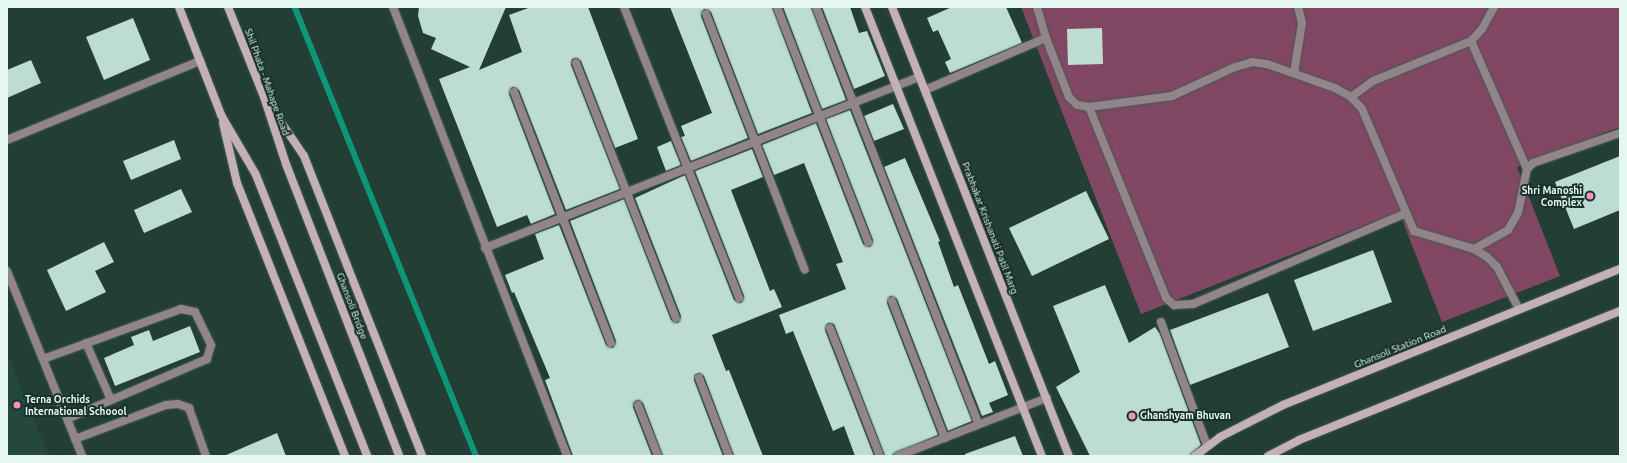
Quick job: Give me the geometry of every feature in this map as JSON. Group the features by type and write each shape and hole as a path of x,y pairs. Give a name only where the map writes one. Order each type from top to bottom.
{"street":[{"path":"179,7 221,114 256,175 367,456"},
{"name":"Shil Phata - Mahape Road","path":"228,7 264,97 286,164"},
{"path":"393,7 485,248 567,456"},
{"path":"624,7 739,298"},
{"path":"777,7 868,242"},
{"path":"816,7 979,424"},
{"path":"865,7 1042,456"},
{"name":"Prabhakar Krishanati Patil Marg","path":"892,7 1069,456"},
{"path":"1037,7 1046,38 1069,97 1077,104 1089,107 1172,96 1235,66 1252,62 1267,64 1294,73 1335,88 1351,96 1362,110 1414,231 1474,249 1497,267 1519,309"},
{"path":"1294,73 1302,23 1298,7"},
{"path":"1351,96 1372,81 1471,41 1482,29 1494,7"},
{"path":"706,14 805,270"},
{"path":"925,90 1046,38"},
{"path":"1471,41 1527,169"},
{"path":"7,140 200,61"},
{"path":"576,64 676,318"},
{"path":"485,248 919,77"},
{"path":"514,92 611,343"},
{"path":"264,97 304,156 422,456"},
{"path":"1089,107 1166,298 1174,305 1194,304 1406,213"},
{"path":"221,114 237,183 345,456"},
{"path":"1474,249 1508,230 1518,213 1527,169 1533,163 1620,133"},
{"name":"Ghansoli Bridge","path":"286,164 399,456"},
{"name":"Ghansoli Station Road","path":"1195,456 1220,437 1283,405 1519,309 1620,270"},
{"path":"7,271 82,456"},
{"path":"892,302 945,438"},
{"path":"43,359 181,309 195,312 211,345 207,359 67,419"},
{"path":"1268,456 1299,440 1620,311"},
{"path":"1162,322 1207,446"},
{"path":"830,328 880,456"},
{"path":"86,343 111,400"},
{"path":"698,378 729,456"},
{"path":"898,456 1047,398"},
{"path":"76,439 166,405 178,404 189,408 206,456"},
{"path":"638,405 658,456"}],"shaded area":[{"path":"1021,7 1620,7 1620,127 1517,167 1560,276 1442,322 1399,212 1141,314"},
{"name":"Terna Orchids International Schoool","path":"7,353 49,456 7,456"}],"building":[{"path":"419,7 506,7 479,70 522,52 509,15 531,7 588,7 638,139 615,148 581,61 577,58 572,59 571,65 620,189 566,210 519,90 512,87 509,94 555,214 531,224 527,215 497,227 439,79 470,67 431,49 436,38 423,33 418,16"},
{"path":"670,7 772,7 812,113 758,134 711,12 704,9 701,16 748,138 691,161 681,137 685,136 681,126 712,113"},
{"path":"783,7 811,7 846,100 822,109"},
{"path":"822,7 850,7 859,33 867,31 885,76 854,89"},
{"path":"952,7 1006,7 1022,43 950,73 945,62 951,59 938,30 933,32 927,18"},
{"path":"133,18 150,60 104,80 86,37"},
{"path":"1102,28 1103,64 1068,65 1067,29"},
{"path":"31,60 41,83 7,98 7,70"},
{"path":"893,104 904,129 874,141 864,116"},
{"path":"850,110 972,421 948,431 897,299 890,296 887,303 938,435 889,456 885,456 834,324 828,323 825,330 874,456 855,456 844,426 833,431 793,331 786,334 779,315 846,289 836,264 843,262 804,163 774,175 762,145 816,123 863,244 870,247 873,240 826,119"},
{"path":"174,140 181,159 131,180 123,161"},
{"path":"671,141 681,165 666,171 657,147"},
{"path":"752,149 763,177 731,190 770,291 774,289 782,307 712,335 726,371 729,370 763,456 734,456 704,376 699,373 695,375 694,380 723,456 663,456 643,403 638,400 634,402 633,407 652,456 573,456 545,380 550,378 514,292 512,293 505,275 544,259 535,234 559,225 606,345 613,348 616,341 570,221 624,199 671,320 678,323 681,316 635,198 685,175 734,300 741,303 744,296 695,171"},
{"name":"Shri Manoshi Complex","path":"1620,156 1620,210 1574,229 1555,182"},
{"path":"905,158 940,241 938,242 954,287 958,285 989,364 995,361 1008,395 989,403 993,412 982,416 884,167"},
{"path":"181,189 192,212 144,233 134,210"},
{"path":"1086,191 1109,239 1032,276 1009,228"},
{"path":"104,242 114,262 95,271 106,292 66,311 47,270"},
{"path":"1373,250 1392,302 1313,331 1294,280"},
{"name":"Ghanshyam Bhuvan","path":"1105,285 1129,343 1155,327 1160,334 1201,445 1190,456 1090,456 1056,387 1080,372 1053,306"},
{"path":"1268,293 1289,347 1190,385 1170,330"},
{"path":"190,326 200,352 115,386 104,358 134,345 131,337 149,330 153,341"},
{"path":"277,433 286,456 224,456"},
{"path":"1015,436 1023,456 965,456 965,454"}],"waterway":[{"path":"295,7 476,456"}],"place":[{"name":"Shri Manoshi Complex","path":"1590,196"},
{"name":"Terna Orchids International Schoool","path":"17,405"},
{"name":"Ghanshyam Bhuvan","path":"1132,416"}]}
